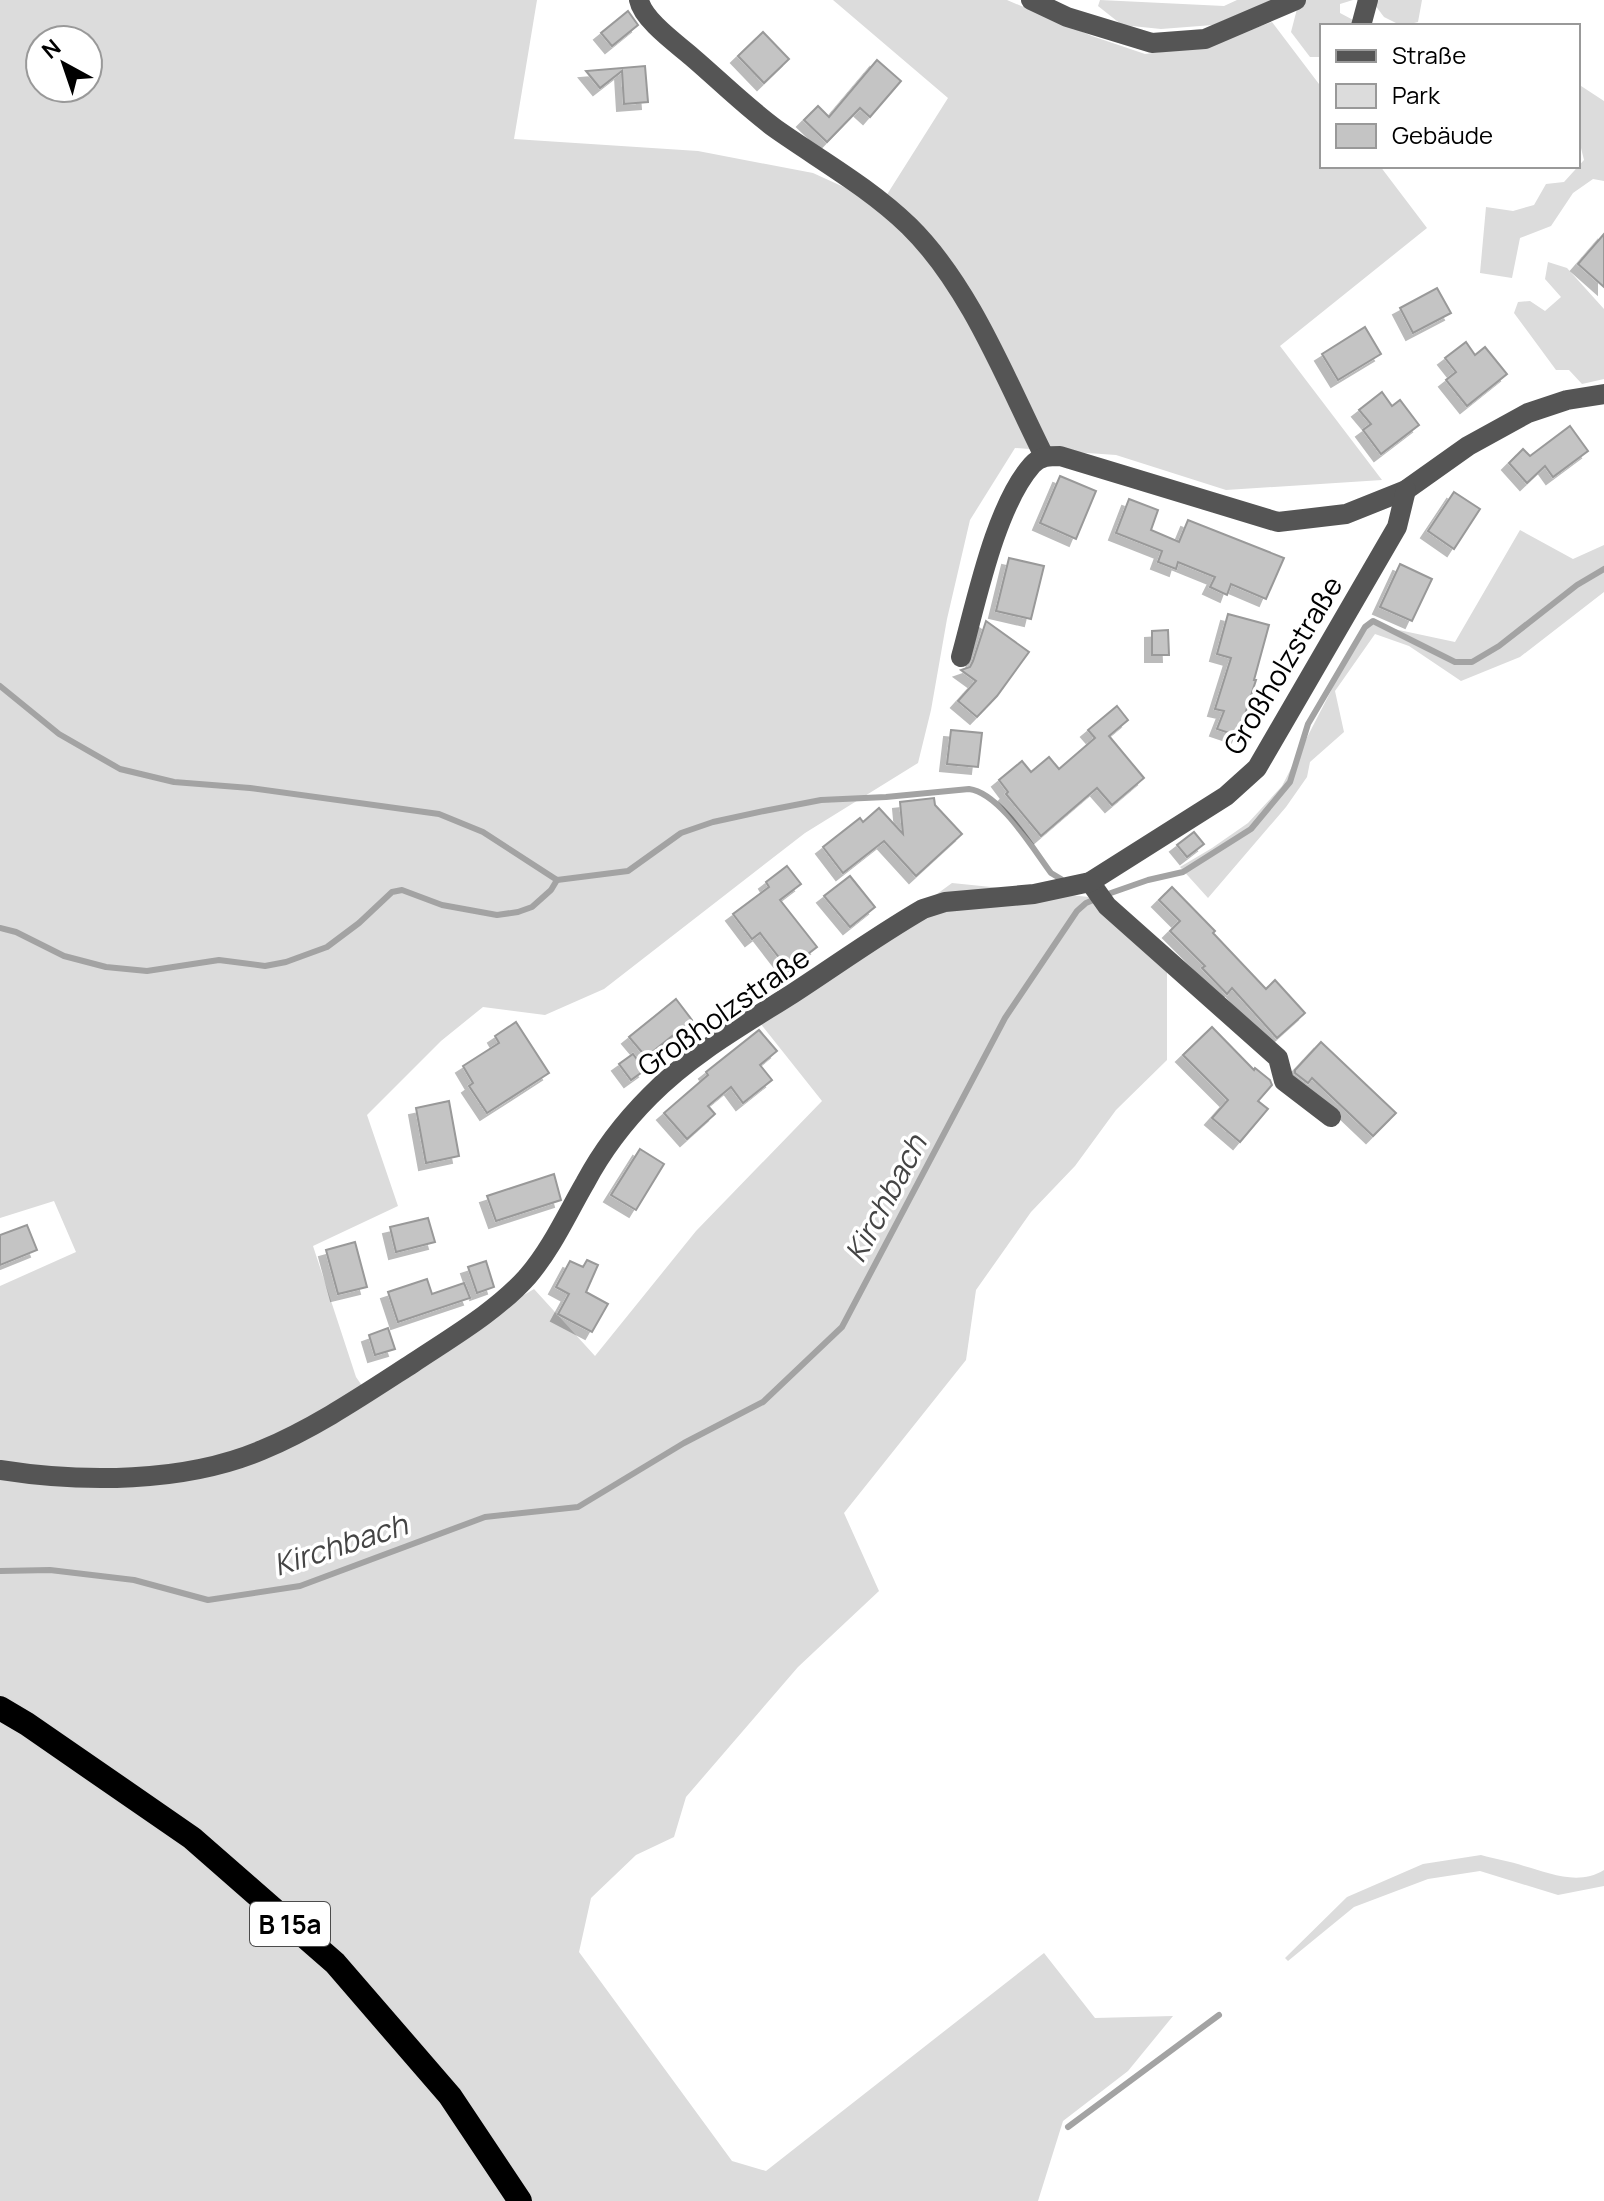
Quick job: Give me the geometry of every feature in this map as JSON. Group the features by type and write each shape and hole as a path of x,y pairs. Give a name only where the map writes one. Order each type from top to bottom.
{"highway":[{"name":"B 15a","path":"0,1708 192,1838 335,1963 450,2096 520,2201"}],"street":[{"path":"639,0 641,7 664,33 773,126 910,226 950,275 973,314 1044,456"},
{"path":"1031,0 1067,17 1152,43 1205,39 1296,0"},
{"path":"1362,24 1368,0"},
{"path":"961,657 995,534 1016,490 1033,464 1044,456 1060,456 1278,522 1346,514 1406,490 1468,446 1528,413 1567,400 1604,394"},
{"name":"Großholzstraße","path":"0,1470 70,1478 189,1472 260,1451 299,1432 427,1353 514,1291 556,1236 618,1132 653,1093 690,1062 923,909 945,902 1034,894 1090,882 1226,796 1257,768 1397,527 1406,490"},
{"path":"1090,882 1107,906 1278,1058 1284,1081 1331,1117"}],"green space":[{"path":"0,0 537,0 514,139 698,151 813,173 881,204 948,98 833,0 1007,0 1092,36 1145,54 1201,47 1272,22 1320,85 1320,168 1382,168 1427,228 1280,346 1382,480 1226,490 1116,455 1015,448 970,520 918,763 805,833 604,989 545,1015 483,1007 441,1041 367,1115 398,1206 313,1246 356,1377 365,1390 534,1289 595,1356 696,1231 822,1101 760,1023 952,883 1089,897 1167,969 1167,1060 1116,1110 1075,1166 1031,1212 976,1290 966,1360 844,1513 879,1591 798,1667 686,1797 674,1837 636,1855 591,1898 579,1952 732,2161 766,2171 1044,1953 1095,2018 1173,2016 1128,2071 1063,2121 1038,2201 0,2201 0,1286 76,1252 54,1201 0,1218"},
{"path":"1100,0 1224,6 1237,0 1274,0 1213,25 1161,29 1122,25 1098,6"},
{"path":"1295,0 1353,0 1340,4 1340,13 1357,22 1320,24 1320,57 1310,57 1291,32 1297,9"},
{"path":"1356,0 1422,0 1418,22 1410,24 1398,24 1384,17 1375,5"},
{"path":"1580,85 1604,101 1604,181 1593,179 1573,193 1551,226 1520,238 1512,278 1480,273 1486,207 1513,211 1534,205 1546,184 1564,182 1580,168 1584,160 1580,144"},
{"path":"1548,262 1567,268 1604,309 1604,379 1582,384 1569,370 1556,370 1514,313 1518,302 1530,301 1545,311 1561,297 1545,279"},
{"path":"1520,530 1573,559 1604,545 1604,592 1520,657 1461,681 1409,646 1375,634 1335,691 1344,732 1310,762 1307,777 1286,807 1208,898 1180,867 1248,823 1282,786 1366,623 1455,642"},
{"path":"1481,1855 1564,1877 1584,1877 1604,1870 1604,1886 1558,1895 1480,1871 1428,1879 1354,1907 1288,1961 1285,1958 1347,1897 1423,1864"}],"building":[{"path":"628,11 638,25 612,46 601,33"},
{"path":"763,32 789,59 764,83 738,56"},
{"path":"877,60 901,81 870,117 860,108 827,142 804,120 818,106 829,117"},
{"path":"645,66 648,102 624,104 622,71 600,88 586,71"},
{"path":"1604,234 1604,287 1578,264"},
{"path":"1437,288 1451,313 1413,333 1400,308"},
{"path":"1365,327 1381,354 1338,380 1322,354"},
{"path":"1466,342 1475,355 1485,347 1507,374 1467,406 1446,380 1456,372 1445,358"},
{"path":"1382,392 1392,406 1400,400 1419,425 1381,454 1363,430 1371,424 1359,410"},
{"path":"1570,426 1588,451 1553,477 1545,466 1527,483 1509,463 1523,449 1530,456"},
{"path":"1060,476 1096,491 1076,539 1040,523"},
{"path":"1454,492 1480,509 1454,549 1428,531"},
{"path":"1129,499 1158,510 1151,530 1179,542 1188,520 1284,558 1266,599 1231,584 1227,595 1210,587 1215,577 1178,562 1176,569 1158,562 1162,551 1116,533"},
{"path":"1009,558 1044,566 1031,619 996,611"},
{"path":"1400,564 1432,579 1412,621 1380,607"},
{"path":"1228,614 1269,625 1238,736 1217,729 1224,711 1215,709 1231,658 1217,654"},
{"path":"986,621 1029,652 997,696 977,717 958,701 976,681 961,670 970,667"},
{"path":"1168,630 1169,655 1152,655 1152,631"},
{"path":"1117,706 1128,720 1109,736 1144,778 1112,805 1097,788 1041,836 1006,794 1008,792 999,780 1022,761 1031,772 1049,757 1059,769 1095,738 1088,730"},
{"path":"951,730 982,733 978,767 947,764"},
{"path":"934,798 935,805 962,834 916,876 884,841 843,873 823,847 860,818 863,822 879,808 903,834 900,802"},
{"path":"1194,832 1204,844 1187,857 1177,845"},
{"path":"787,866 801,884 780,900 817,947 788,969 760,933 752,939 733,914 769,887 766,882"},
{"path":"850,876 875,907 850,927 824,896"},
{"path":"1172,887 1266,989 1275,980 1305,1013 1277,1038 1232,988 1227,994 1202,968 1205,966 1170,931 1180,921 1159,900"},
{"path":"676,999 692,1020 646,1057 629,1037"},
{"path":"516,1022 549,1073 487,1113 469,1086 473,1083 463,1066 499,1043 495,1036"},
{"path":"1212,1027 1272,1085 1258,1101 1268,1109 1240,1142 1212,1118 1228,1100 1183,1055"},
{"path":"759,1030 777,1051 760,1065 772,1080 743,1103 731,1087 708,1106 715,1114 687,1139 664,1113 708,1075 706,1072"},
{"path":"1321,1042 1396,1113 1373,1136 1312,1078 1308,1083 1295,1073"},
{"path":"633,1054 645,1070 631,1080 619,1064"},
{"path":"449,1101 459,1156 426,1163 416,1108"},
{"path":"640,1149 664,1164 636,1210 611,1195"},
{"path":"554,1174 561,1200 496,1221 487,1196"},
{"path":"428,1218 435,1242 396,1252 390,1227"},
{"path":"27,1225 37,1250 0,1265 0,1235"},
{"path":"355,1242 367,1287 338,1294 326,1250"},
{"path":"587,1260 598,1265 586,1292 608,1304 592,1332 558,1314 569,1294 556,1287 570,1261 583,1267"},
{"path":"486,1261 494,1287 477,1293 468,1267"},
{"path":"427,1279 432,1294 464,1283 470,1298 398,1322 388,1292"},
{"path":"388,1328 395,1349 375,1355 369,1335"}],"waterway":[{"name":"Kirchbach","path":"0,1571 50,1570 134,1580 208,1600 300,1586 485,1517 578,1507 684,1443 763,1402 842,1327 1005,1018 1077,911 1086,903 1108,894 1183,872 1251,829 1290,782 1308,724 1365,627 1373,621 1455,662 1472,662 1499,646 1577,585 1604,569"},
{"path":"0,686 59,734 120,769 174,782 250,788 439,814 483,832 557,880 628,871 681,833 713,822 821,800 969,789 981,793 1004,811 1051,873 1061,879"},
{"path":"0,928 16,932 64,956 106,967 147,971 219,960 265,966 327,947 392,892 402,890 442,905 497,915 532,907 557,880"},
{"path":"1068,2127 1219,2015"}]}
